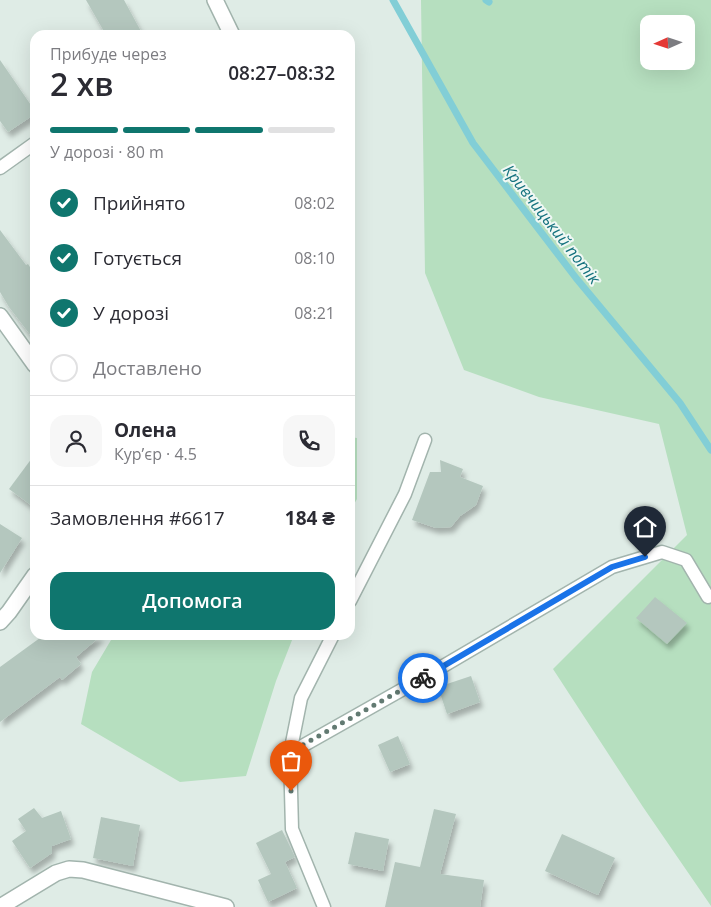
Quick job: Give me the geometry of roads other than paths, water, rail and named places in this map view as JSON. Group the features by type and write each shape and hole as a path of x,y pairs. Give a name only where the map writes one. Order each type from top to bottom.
{"street":[{"path":"215,0 230,30"},
{"path":"0,316 30,358"},
{"path":"0,622 30,582"},
{"path":"0,907 56,873 69,869 83,870 226,907"}],"lane":[{"path":"0,168 30,147"},
{"path":"355,591 405,494 425,440"},
{"path":"290,752 428,675 612,567 662,552 670,554 686,560 708,597"},
{"path":"324,907 292,829 290,752 301,698 330,640"}],"waterway":[{"name":"Кривчицький потік","path":"393,0 473,143 576,278 680,403 711,450"}]}
